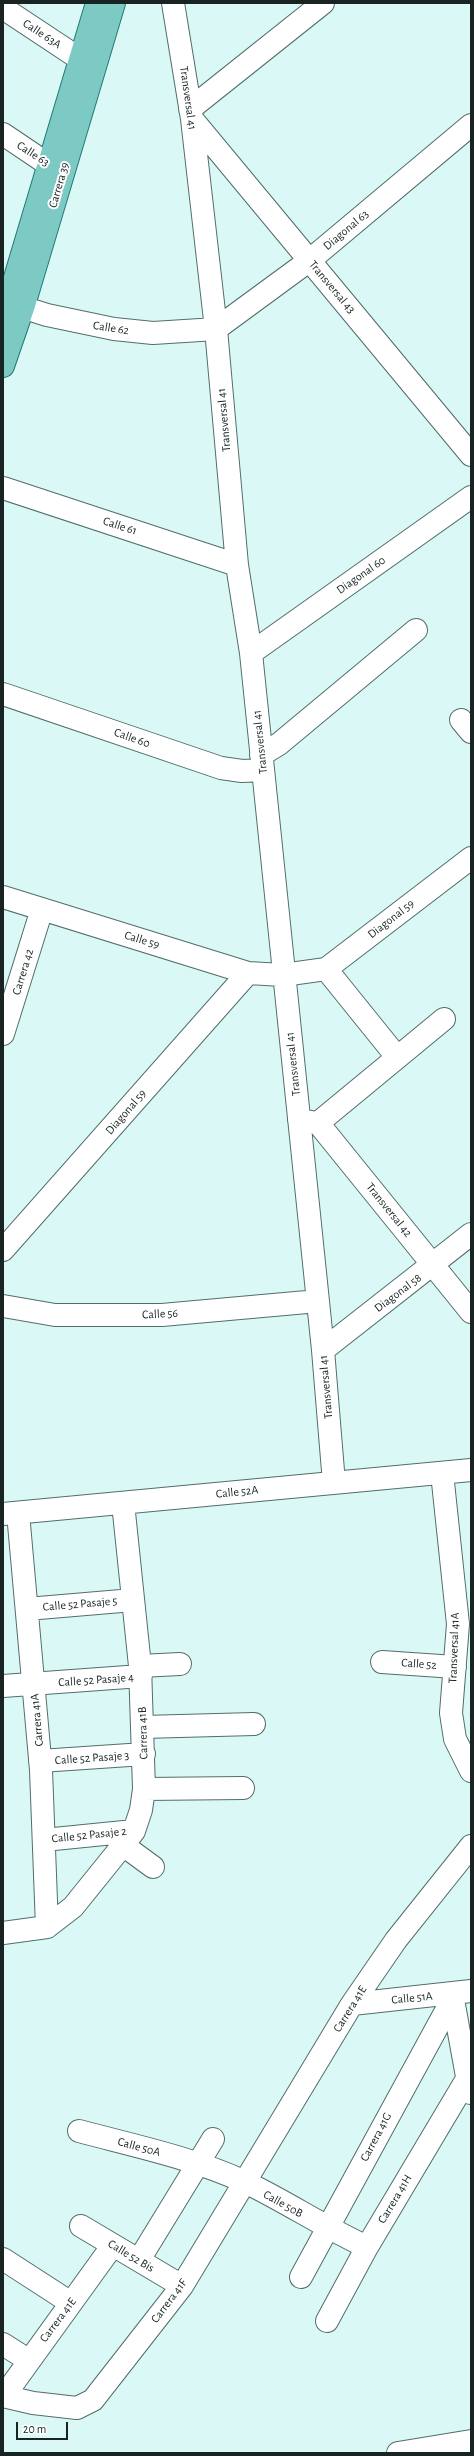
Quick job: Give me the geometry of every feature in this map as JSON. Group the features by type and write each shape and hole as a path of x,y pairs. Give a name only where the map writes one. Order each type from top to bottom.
{"main road":[{"name":"Carrera 39","path":"56,169 80,59 97,3"},
{"name":"Carrera 39","path":"3,366 12,310 56,169 114,3"}],"street":[{"name":"Transversal 41","path":"173,3 191,114 216,329 237,565 250,653 283,975 309,1121 318,1301 334,1483"},
{"path":"191,114 324,3"},
{"name":"Calle 63A","path":"3,8 80,59"},
{"name":"Transversal 43","path":"191,114 471,455"},
{"name":"Diagonal 63","path":"216,329 310,260 471,125"},
{"name":"Calle 63","path":"3,134 56,169"},
{"name":"Calle 62","path":"12,310 114,330 153,333 216,329"},
{"name":"Calle 61","path":"3,488 237,565"},
{"name":"Diagonal 60","path":"250,653 471,497"},
{"path":"262,763 279,744 416,630"},
{"name":"Calle 60","path":"3,694 221,768 242,772 262,763"},
{"name":"Diagonal 59","path":"283,975 326,969 471,858"},
{"name":"Calle 59","path":"3,897 248,973 283,975"},
{"name":"Carrera 42","path":"3,1034 42,909"},
{"path":"326,969 397,1058"},
{"name":"Diagonal 59","path":"3,1250 248,973"},
{"path":"309,1121 397,1058 444,1019"},
{"name":"Transversal 42","path":"309,1121 434,1265 471,1312"},
{"name":"Diagonal 58","path":"323,1350 434,1265 471,1234"},
{"name":"Calle 56","path":"3,1306 55,1315 162,1315 318,1301"},
{"name":"Calle 52A","path":"11,1513 123,1504 471,1470"},
{"name":"Transversal 41A","path":"442,1473 458,1624 451,1713 454,1739 471,1771"},
{"name":"Carrera 41B","path":"47,1928 73,1907 128,1838 141,1810 144,1789 144,1754 140,1671 123,1504"},
{"name":"Carrera 41A","path":"11,1513 27,1609 34,1684 40,1761 47,1928"},
{"name":"Calle 52 Pasaje 5","path":"27,1609 133,1600"},
{"name":"Calle 52","path":"382,1662 455,1667"},
{"name":"Calle 52 Pasaje 4","path":"3,1686 34,1684 140,1671 180,1664"},
{"path":"143,1727 254,1724"},
{"name":"Calle 52 Pasaje 3","path":"40,1761 144,1754"},
{"path":"144,1789 243,1788"},
{"path":"128,1838 153,1867"},
{"name":"Calle 52 Pasaje 2","path":"44,1840 128,1838"},
{"name":"Carrera 41E","path":"246,2183 352,2004 396,1940 471,1846"},
{"path":"3,1933 47,1928"},
{"path":"458,1994 467,2079 471,2101"},
{"name":"Calle 51A","path":"352,2004 458,1994"},
{"name":"Carrera 41G","path":"301,2277 328,2229 412,2069 458,1994"},
{"name":"Carrera 41H","path":"326,2321 367,2247 467,2079"},
{"name":"Calle 50A","path":"79,2131 198,2163"},
{"path":"139,2260 213,2139"},
{"name":"Calle 50B","path":"198,2163 246,2183 328,2229 367,2247"},
{"name":"Carrera 41F","path":"3,2396 32,2403 77,2408 93,2400 182,2286 246,2183"},
{"name":"Calle 52 Bis","path":"81,2226 182,2286"},
{"name":"Carrera 41E","path":"3,2396 113,2245"},
{"path":"3,2260 71,2303"},
{"path":"3,2344 28,2360"},
{"path":"398,2453 471,2441"}]}
